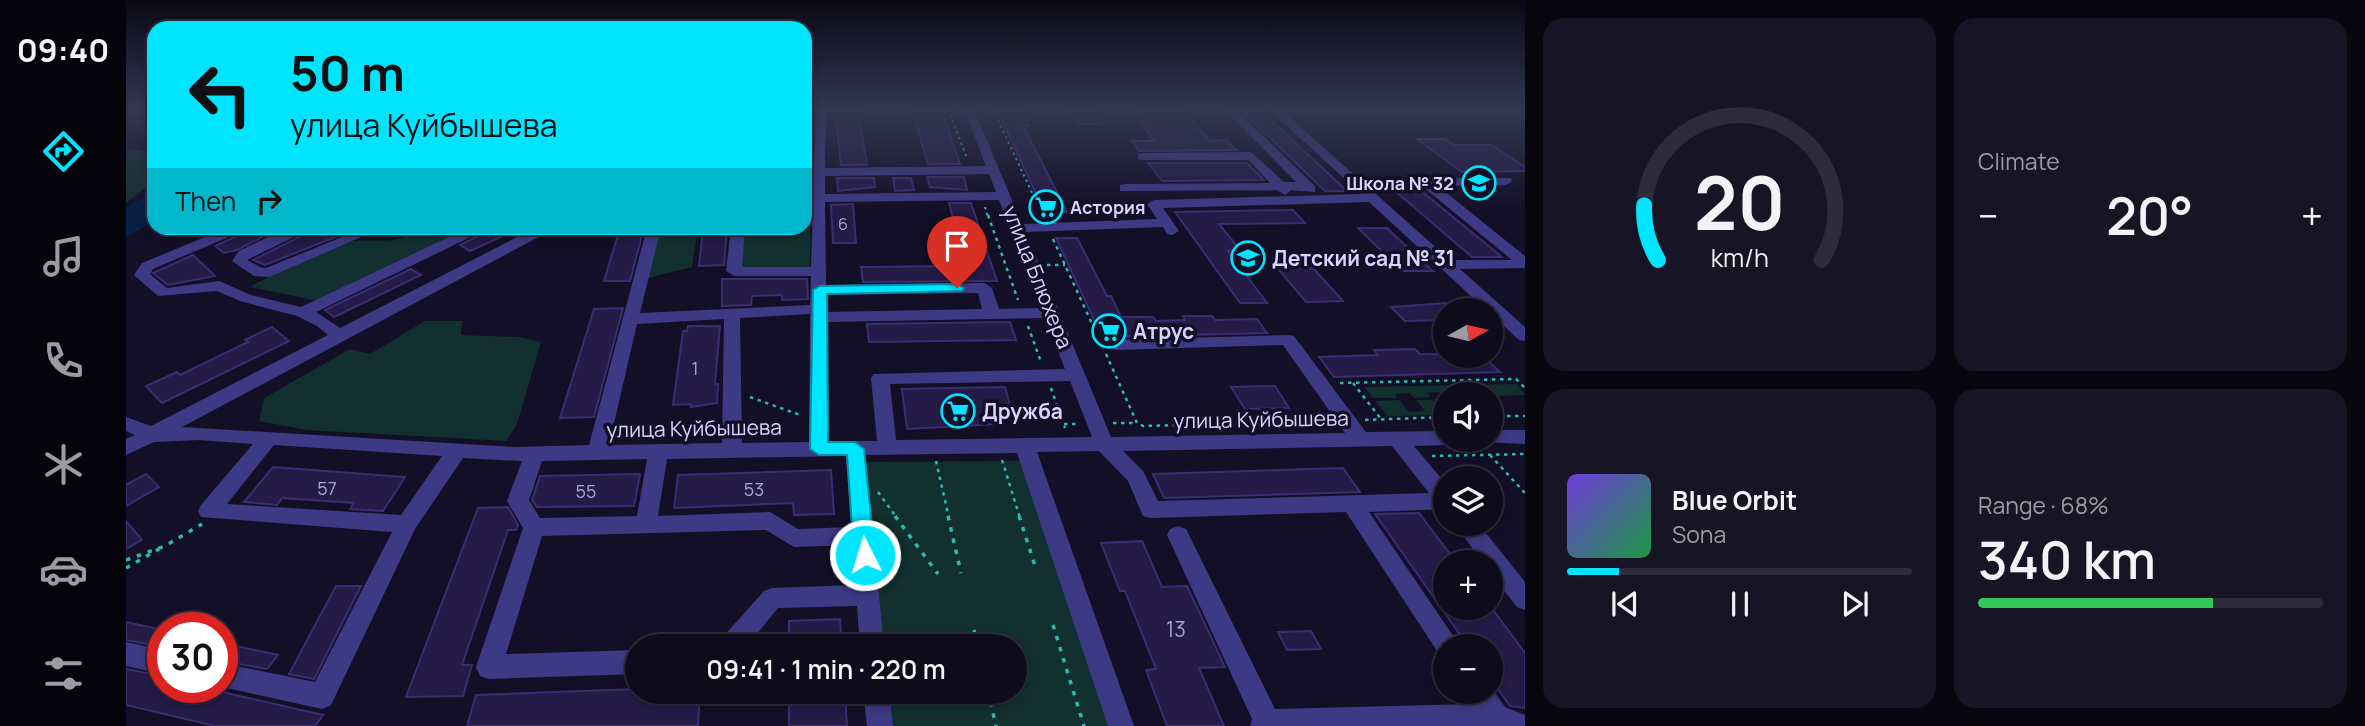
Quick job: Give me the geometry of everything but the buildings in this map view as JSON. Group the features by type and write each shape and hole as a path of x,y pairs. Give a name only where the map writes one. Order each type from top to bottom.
{"street":[{"path":"813,143 820,272 819,449"},
{"name":"улица Блюхера","path":"983,143 1105,445"},
{"path":"1263,143 1320,199"},
{"path":"1312,143 1525,336"},
{"path":"1142,158 1251,156 1295,201"},
{"path":"814,175 995,170"},
{"path":"814,175 981,197 1006,196"},
{"path":"1358,183 1506,181"},
{"path":"1425,182 1525,264"},
{"path":"1125,188 1306,186"},
{"path":"1018,228 1170,227 1154,204 1375,198"},
{"path":"221,235 147,266 142,275 164,293 219,286 246,298 303,312 323,322 340,337"},
{"path":"287,235 244,254 239,261 259,273 269,272 358,235"},
{"path":"303,312 463,235"},
{"path":"126,448 532,235"},
{"path":"597,453 652,235"},
{"path":"737,235 734,271 820,272"},
{"path":"1447,265 1525,264"},
{"path":"820,290 984,288 992,314"},
{"path":"630,319 820,313 1052,313"},
{"path":"732,316 732,450"},
{"path":"1115,345 1288,340 1361,440"},
{"path":"887,448 880,377 1077,375"},
{"path":"126,424 155,435"},
{"name":"улица Куйбышева","path":"155,435 185,432 456,452 534,454 819,449 856,456 887,448 1433,438"},
{"path":"1503,443 1525,437"},
{"path":"269,438 209,511 407,524"},
{"path":"1397,439 1433,484"},
{"path":"1105,445 1136,477 1151,510 1433,500"},
{"path":"1025,447 1121,726"},
{"path":"238,678 322,696 407,524 456,452"},
{"path":"646,525 658,452"},
{"path":"534,454 518,501 534,527 489,667 625,662"},
{"path":"856,456 871,634"},
{"path":"1351,503 1440,634"},
{"path":"534,527 770,521 794,538 863,536"},
{"path":"1178,535 1265,724 1508,722"},
{"path":"1475,536 1525,600"},
{"path":"741,634 772,598 868,595"},
{"path":"126,654 147,659"},
{"path":"877,704 880,726"},
{"path":"1491,704 1508,722"}],"path":[{"path":"961,143 971,170"},
{"path":"1009,143 1138,423 1143,426 1433,417"},
{"path":"981,197 1065,430"},
{"path":"1516,379 1525,388"},
{"path":"1321,384 1525,379"},
{"path":"1353,383 1381,419"},
{"path":"732,390 819,423"},
{"path":"1366,400 1374,400"},
{"path":"1503,416 1525,416"},
{"path":"998,447 1036,569"},
{"path":"932,448 961,573"},
{"path":"1495,452 1525,493"},
{"path":"856,456 938,574"},
{"path":"126,568 222,512"},
{"path":"126,560 165,546"},
{"path":"1053,625 1084,726"},
{"path":"974,630 975,634"},
{"path":"991,704 996,726"}],"green space":[{"path":"126,149 147,151 147,186 126,203"},
{"path":"409,235 457,235 318,301 250,287 286,268 345,243 402,238"},
{"path":"657,235 697,235 692,267 644,279"},
{"path":"744,235 810,235 810,269 741,267"},
{"path":"425,321 462,321 461,335 518,337 541,342 517,424 506,441 307,430 259,421 264,398 350,349 370,354"},
{"path":"1503,384 1516,384 1525,395 1503,396"},
{"path":"1433,386 1433,392 1427,392 1430,397 1414,398 1410,393 1395,394 1397,398 1373,398 1364,387"},
{"path":"1399,400 1409,412 1425,411 1416,400 1432,400 1433,415 1388,416 1375,401"},
{"path":"1022,461 1108,726 889,726 887,704 1027,704 1027,634 881,634 864,462"}],"water":[{"path":"147,196 147,226 126,237 126,207"}],"place":[{"name":"Школа № 32","path":"1479,183"},
{"name":"Астория","path":"1046,207"},
{"name":"Детский сад № 31","path":"1248,258"},
{"name":"Атрус","path":"1109,331"},
{"name":"Дружба","path":"958,411"}],"route":[{"path":"865,555 855,449 819,449 820,290 957,288"}]}
